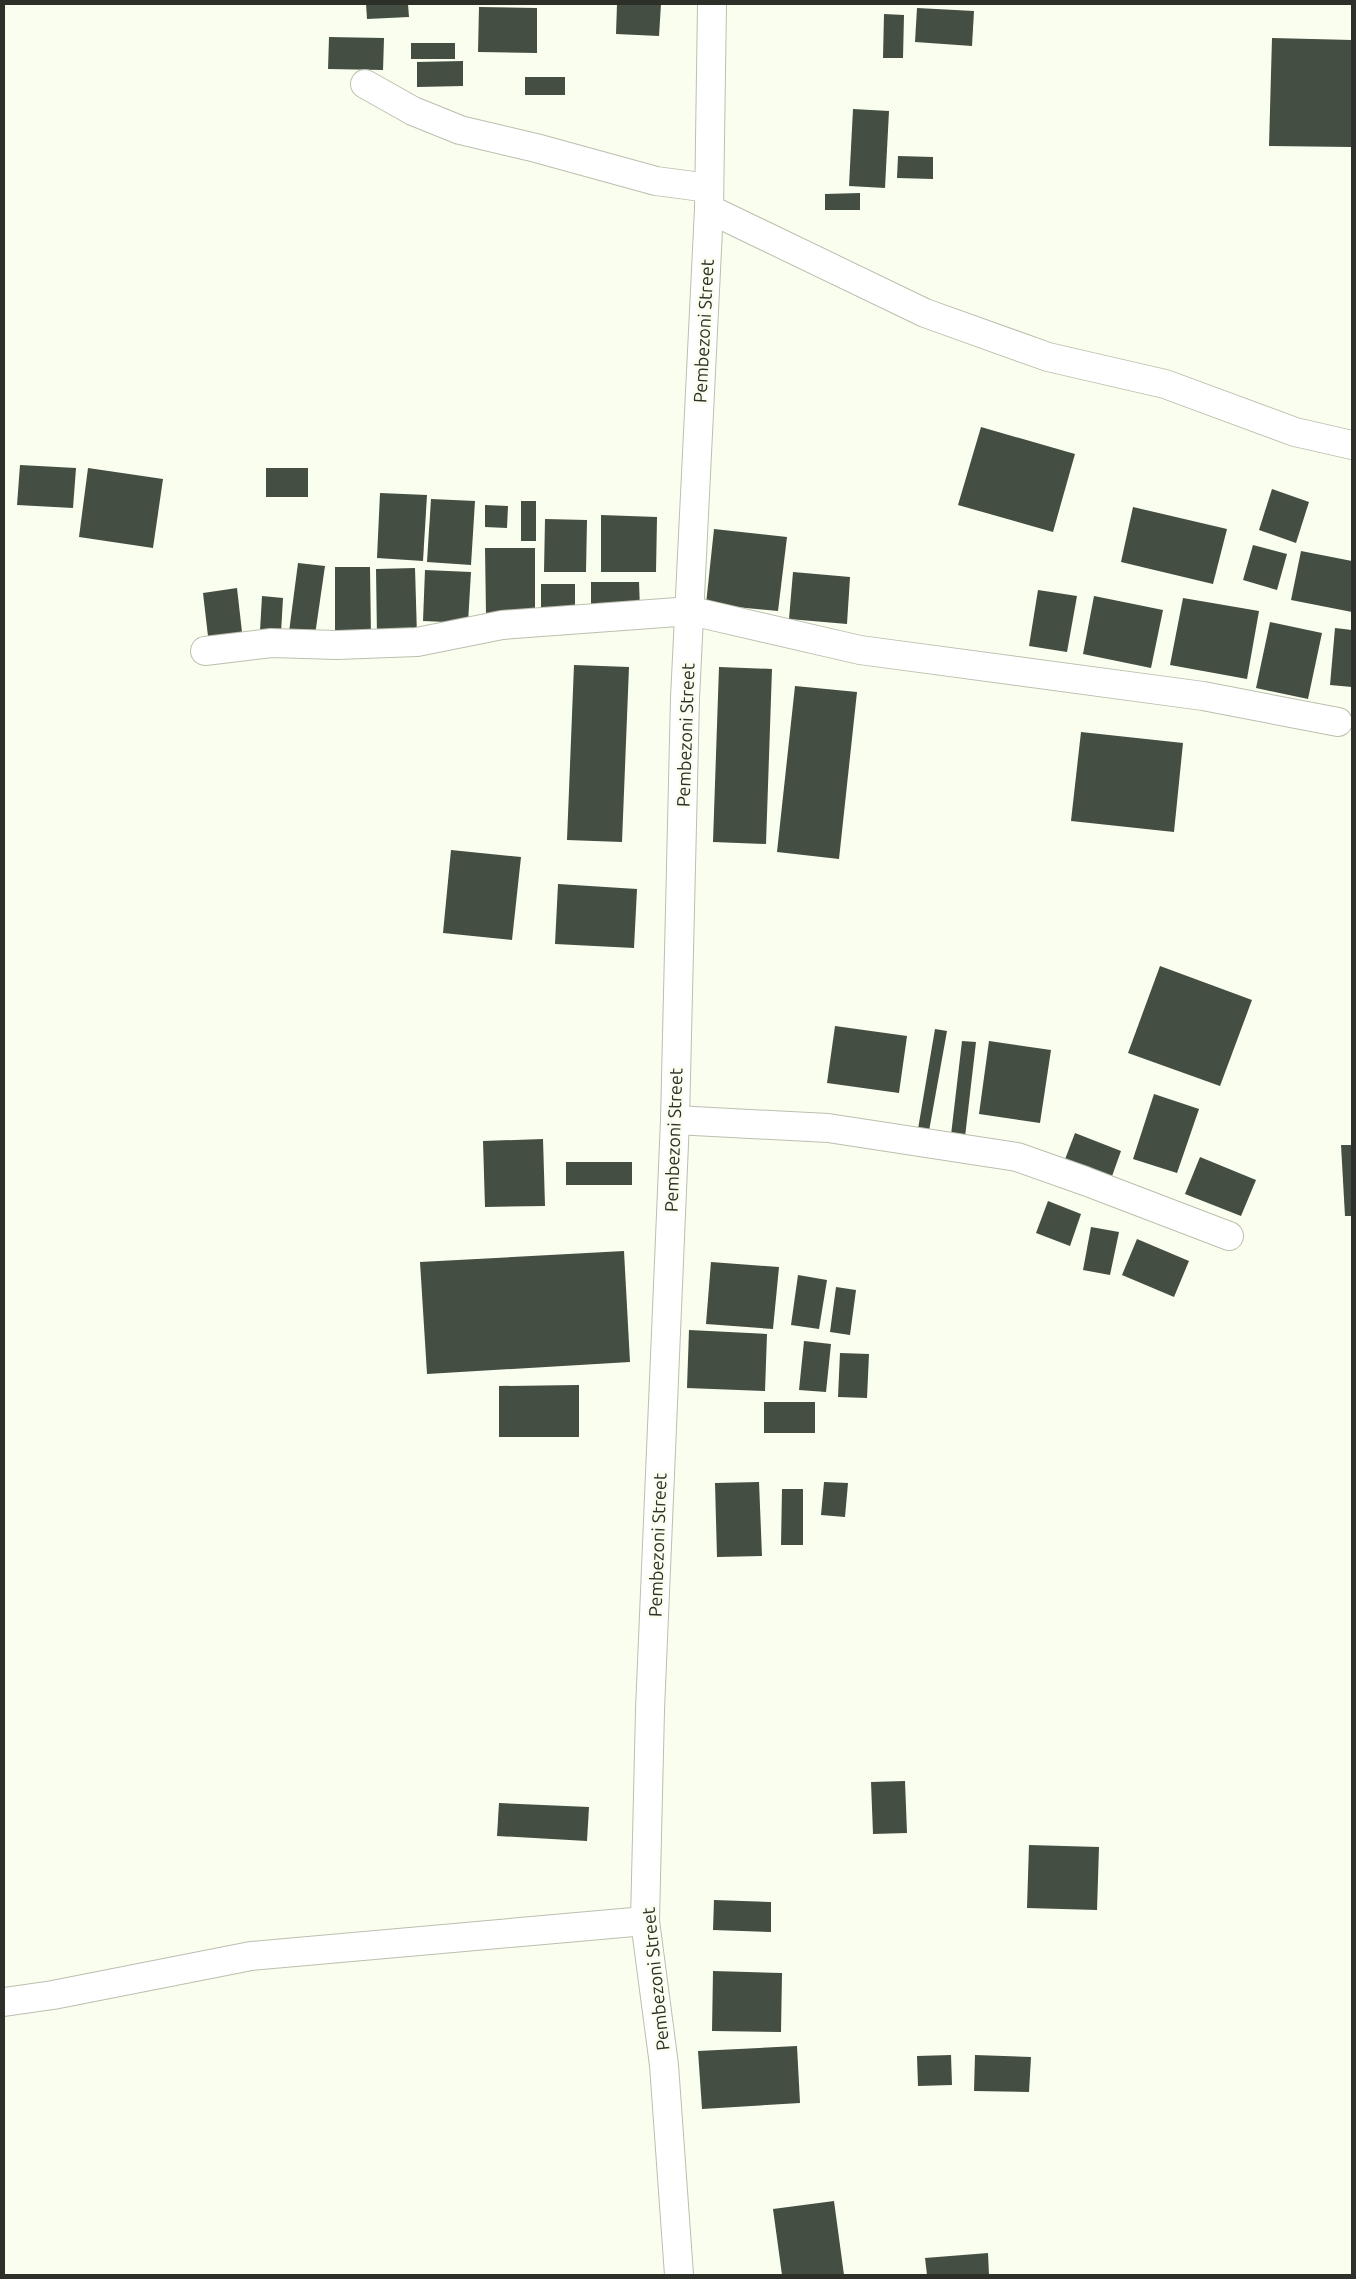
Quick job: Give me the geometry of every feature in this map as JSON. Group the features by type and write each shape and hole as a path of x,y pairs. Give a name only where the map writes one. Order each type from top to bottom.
{"street":[{"name":"Pembezoni Street","path":"679,2275 664,2065 645,1921 650,1710 675,1120 685,698 691,611 709,199 712,4"},
{"path":"365,84 413,111 460,130 536,148 656,181 709,199 925,313 1048,358 1165,384 1295,432 1352,445"},
{"path":"206,651 272,643 337,645 417,642 502,625 597,616 691,611 860,650 1203,696 1338,722"},
{"path":"675,1120 828,1128 1017,1157 1229,1236"},
{"path":"4,2002 53,1995 252,1956 645,1921"}],"building":[{"path":"366,4 408,4 409,17 367,19"},
{"path":"617,4 661,4 659,36 616,34"},
{"path":"479,7 537,8 537,53 478,52"},
{"path":"917,8 974,11 972,46 915,42"},
{"path":"884,14 904,15 903,58 883,58"},
{"path":"329,37 384,38 383,70 328,69"},
{"path":"1272,38 1352,40 1351,147 1269,146"},
{"path":"411,43 455,43 455,59 411,59"},
{"path":"463,61 463,86 417,87 417,62"},
{"path":"525,77 565,77 565,95 525,95"},
{"path":"853,109 889,111 885,188 849,186"},
{"path":"898,156 933,157 933,179 897,178"},
{"path":"860,193 860,210 825,210 825,194"},
{"path":"981,427 1075,454 1053,532 958,505"},
{"path":"20,465 76,468 73,508 17,505"},
{"path":"88,468 163,479 153,548 79,537"},
{"path":"266,468 308,468 308,497 266,497"},
{"path":"1272,489 1309,502 1296,543 1259,530"},
{"path":"380,493 427,495 423,561 377,558"},
{"path":"431,499 475,501 471,565 427,562"},
{"path":"521,501 536,501 536,541 521,541"},
{"path":"485,505 508,506 507,528 485,527"},
{"path":"1133,507 1227,529 1213,584 1121,562"},
{"path":"601,515 657,517 656,572 601,572"},
{"path":"545,519 587,520 586,572 544,572"},
{"path":"714,529 787,537 778,611 706,604"},
{"path":"1253,545 1287,554 1277,590 1243,580"},
{"path":"485,548 535,548 535,615 486,615"},
{"path":"1301,551 1352,561 1352,612 1291,600"},
{"path":"298,563 325,566 315,635 289,632"},
{"path":"335,567 370,567 371,637 335,637"},
{"path":"415,568 417,636 377,637 376,569"},
{"path":"425,570 471,572 468,623 423,621"},
{"path":"793,572 850,577 847,624 789,619"},
{"path":"591,582 639,582 640,609 591,609"},
{"path":"541,584 575,584 575,611 541,611"},
{"path":"237,588 243,641 209,645 203,593"},
{"path":"1038,590 1077,596 1067,652 1029,646"},
{"path":"262,596 283,598 281,633 260,631"},
{"path":"1094,596 1163,610 1151,668 1083,654"},
{"path":"1183,598 1259,611 1247,679 1170,665"},
{"path":"1270,622 1322,633 1308,699 1256,688"},
{"path":"1335,628 1352,630 1352,687 1330,685"},
{"path":"574,665 629,667 622,842 567,840"},
{"path":"719,667 772,669 766,844 713,842"},
{"path":"795,686 857,692 839,859 777,852"},
{"path":"1081,732 1183,743 1174,832 1071,821"},
{"path":"451,850 521,857 512,940 443,933"},
{"path":"558,884 637,889 634,948 555,944"},
{"path":"1160,966 1252,1000 1220,1086 1128,1053"},
{"path":"835,1026 907,1036 899,1093 827,1083"},
{"path":"935,1029 947,1031 929,1131 918,1129"},
{"path":"962,1041 976,1042 965,1137 951,1135"},
{"path":"989,1041 1051,1050 1040,1123 979,1114"},
{"path":"1154,1094 1199,1109 1177,1173 1133,1159"},
{"path":"1075,1133 1121,1151 1111,1179 1064,1162"},
{"path":"543,1139 545,1206 485,1207 483,1141"},
{"path":"1341,1145 1352,1145 1352,1216 1345,1216"},
{"path":"1200,1157 1256,1180 1241,1216 1185,1194"},
{"path":"566,1162 632,1162 632,1185 566,1185"},
{"path":"1048,1201 1081,1214 1070,1246 1036,1233"},
{"path":"1091,1227 1119,1232 1110,1275 1083,1270"},
{"path":"1137,1239 1189,1261 1174,1297 1122,1275"},
{"path":"624,1251 630,1362 427,1374 420,1262"},
{"path":"711,1262 779,1267 773,1329 706,1324"},
{"path":"798,1275 827,1280 819,1329 791,1325"},
{"path":"836,1287 856,1290 850,1335 830,1332"},
{"path":"689,1330 767,1334 765,1391 687,1388"},
{"path":"804,1341 831,1344 826,1392 799,1390"},
{"path":"840,1353 869,1354 867,1398 838,1397"},
{"path":"579,1385 579,1437 499,1437 499,1386"},
{"path":"764,1402 815,1402 815,1433 764,1433"},
{"path":"759,1482 762,1556 717,1557 715,1483"},
{"path":"824,1482 848,1483 845,1517 821,1515"},
{"path":"782,1489 803,1489 803,1545 781,1545"},
{"path":"905,1781 907,1833 873,1834 871,1782"},
{"path":"499,1803 589,1807 587,1841 497,1836"},
{"path":"1029,1845 1099,1847 1097,1910 1027,1908"},
{"path":"714,1900 771,1902 771,1932 713,1930"},
{"path":"713,1971 782,1973 781,2032 712,2031"},
{"path":"797,2046 800,2103 702,2109 698,2051"},
{"path":"951,2055 952,2085 918,2086 917,2056"},
{"path":"975,2055 1031,2057 1029,2092 974,2091"},
{"path":"834,2201 844,2275 782,2275 773,2209"},
{"path":"988,2253 989,2275 927,2275 925,2258"}]}
